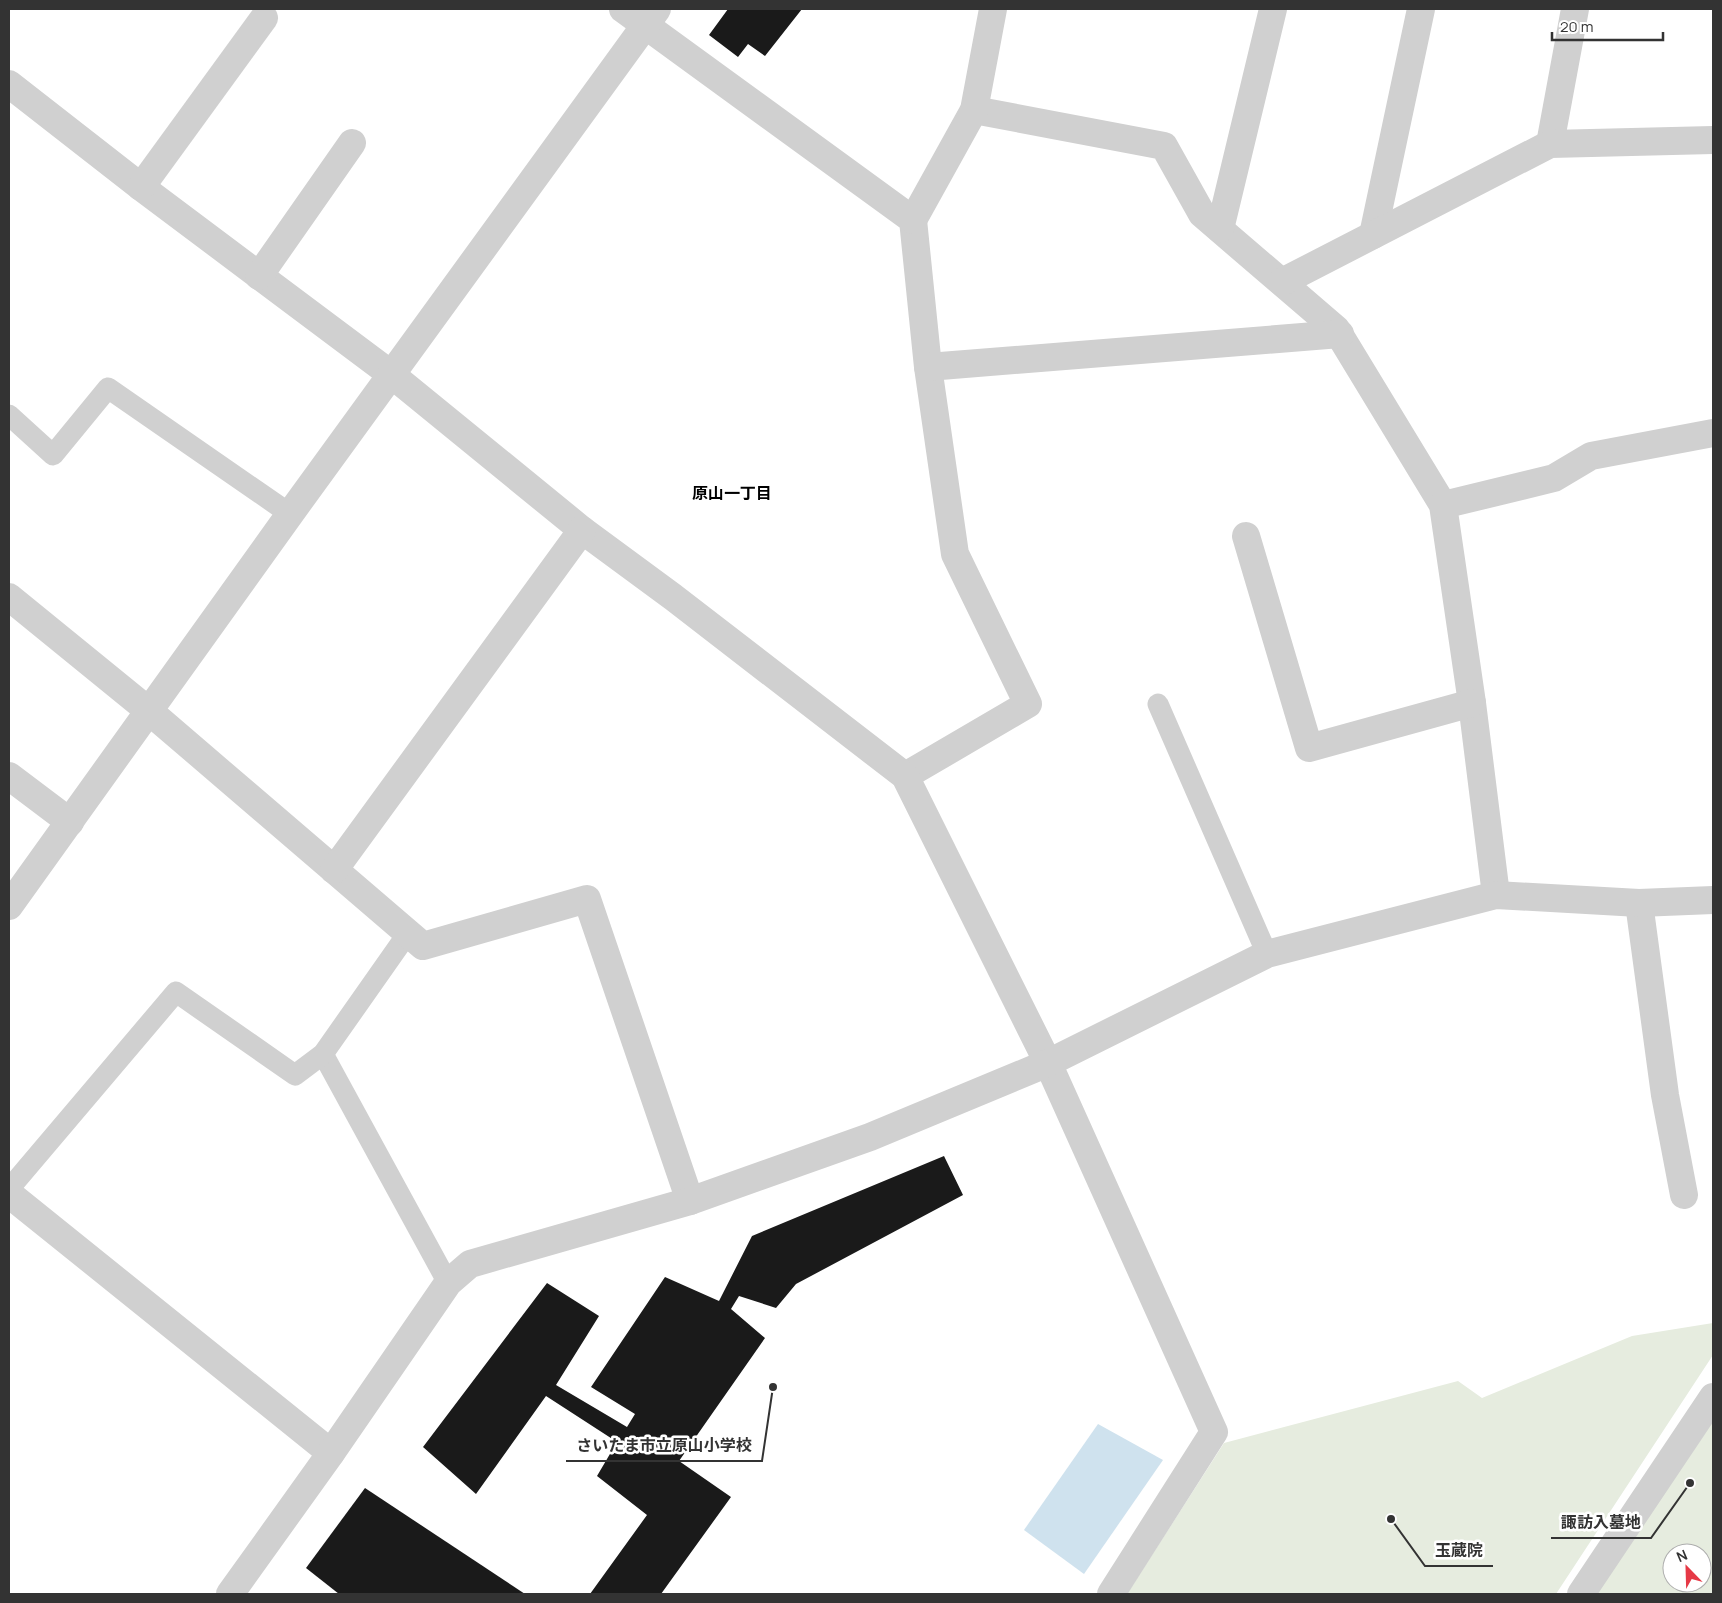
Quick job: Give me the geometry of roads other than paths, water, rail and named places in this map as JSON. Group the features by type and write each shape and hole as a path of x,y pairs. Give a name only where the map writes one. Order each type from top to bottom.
{"street":[{"path":"623,9 652,17 913,220"},
{"path":"905,776 1028,704 955,554 928,367 913,220 974,110 993,9"},
{"path":"1220,229 1272,9"},
{"path":"1373,235 1421,9"},
{"path":"1550,144 1575,9"},
{"path":"9,906 290,514 652,17"},
{"path":"141,187 264,18"},
{"path":"9,84 141,187 392,375 582,530 673,597 905,776 1048,1063 1214,1432 1111,1594"},
{"path":"974,110 1164,146 1202,214 1336,328 1340,334 1444,505 1472,703 1496,895"},
{"path":"1282,282 1550,144 1713,140"},
{"path":"259,276 352,143"},
{"path":"928,367 1340,334"},
{"path":"1444,505 1554,478 1591,456 1713,433"},
{"path":"334,870 582,530"},
{"path":"1246,536 1308,748 1472,703"},
{"path":"9,597 149,711 423,946 587,899 690,1201"},
{"path":"9,776 70,822"},
{"path":"230,1594 331,1453 448,1283 470,1264 690,1201 870,1137 1048,1063 1267,954 1496,895 1639,903 1713,900"},
{"path":"1639,903 1665,1095 1684,1195"},
{"path":"9,1194 331,1453"},
{"path":"1581,1594 1713,1397"}],"lane":[{"path":"9,415 53,455 108,388 290,514"},
{"path":"1158,704 1267,954"},
{"path":"9,1189 176,992 295,1075 323,1054 408,933"},
{"path":"323,1054 448,1283"}],"water":[{"path":"1098,1424 1163,1460 1084,1574 1024,1530"}],"place":[{"name":"さいたま市立原山小学校","path":"773,1387"},
{"name":"諏訪入墓地","path":"1690,1483"},
{"name":"玉蔵院","path":"1391,1519"}],"district":[{"name":"原山一丁目","path":"732,493"}]}
